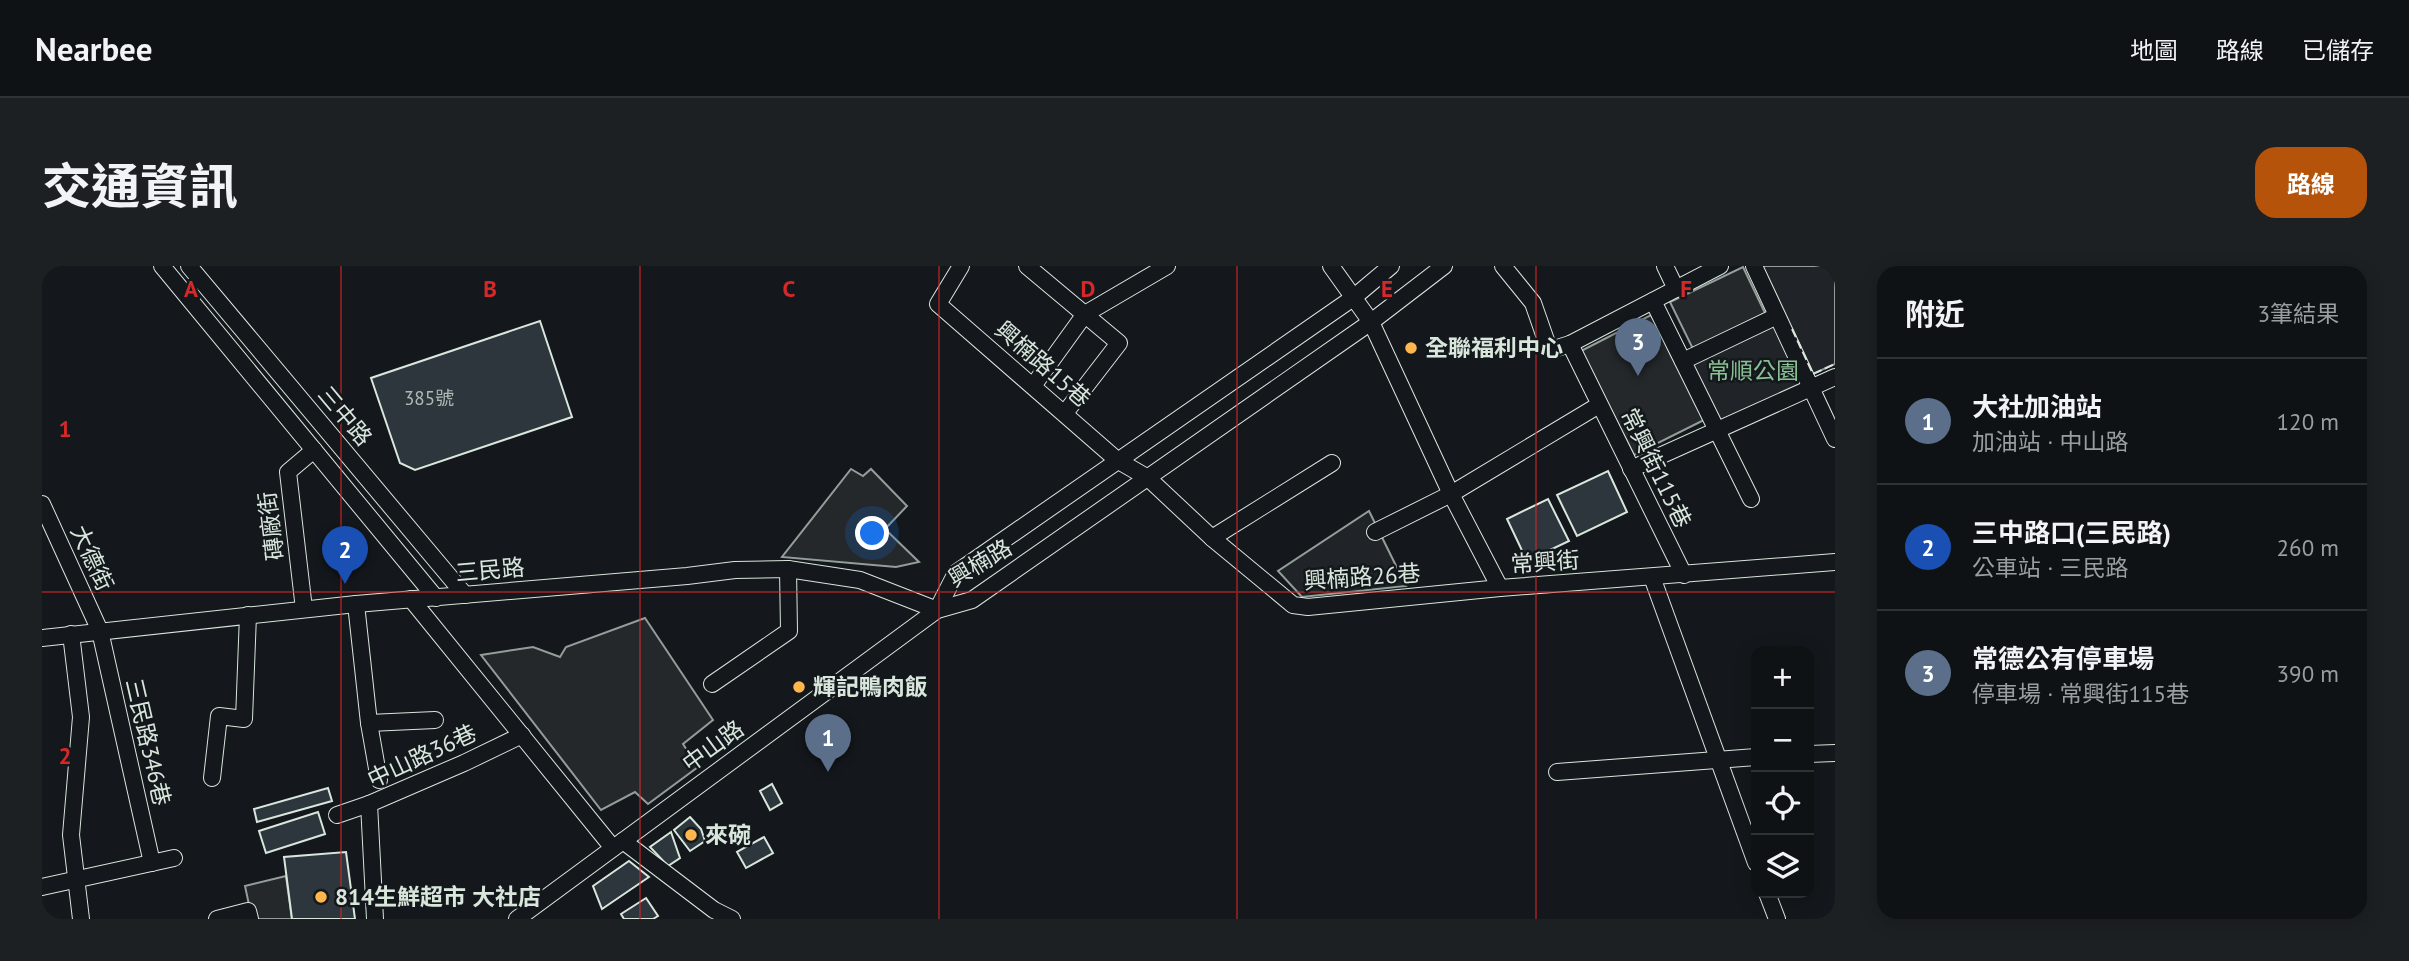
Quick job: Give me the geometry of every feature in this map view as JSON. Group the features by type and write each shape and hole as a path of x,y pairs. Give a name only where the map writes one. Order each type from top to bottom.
{"street":[{"path":"162,266 436,598"},
{"name":"三中路","path":"189,266 465,595"},
{"name":"興楠路15巷","path":"961,266 938,304 1117,460 1149,478"},
{"path":"1027,266 1119,343 1065,413"},
{"path":"1033,386 1085,314 1167,266"},
{"name":"常興街","path":"1331,266 1371,322 1451,494 1500,588 1835,562"},
{"name":"興楠路","path":"937,610 956,573 1353,298 1391,266"},
{"name":"興楠路","path":"937,610 972,600 1371,322 1444,266"},
{"path":"1503,266 1533,303 1548,346 1554,349 1570,344 1720,266"},
{"path":"1665,266 1676,289"},
{"path":"1754,266 1835,439"},
{"path":"1653,301 1751,499"},
{"path":"1684,361 1777,316"},
{"name":"常興街115巷","path":"1570,344 1684,575"},
{"path":"1631,469 1835,377"},
{"path":"1374,532 1451,494 1599,405"},
{"name":"磚廠街","path":"304,609 288,472 314,450"},
{"path":"1212,538 1332,463"},
{"name":"興楠路26巷","path":"1149,478 1212,538 1293,605 1308,607 1500,588"},
{"name":"大德街","path":"42,504 100,631"},
{"path":"712,684 789,631 788,569"},
{"name":"三民路","path":"42,638 304,609 735,570 788,569 860,580 937,610"},
{"path":"1652,577 1751,849"},
{"path":"411,599 522,735 618,845 714,910 732,919"},
{"path":"356,604 369,723 379,779"},
{"name":"中山路","path":"517,919 937,610"},
{"path":"212,778 219,716 244,719 248,615"},
{"name":"三民路346巷","path":"100,631 152,863"},
{"path":"71,634 81,717 71,835 81,919"},
{"path":"369,723 435,720"},
{"name":"中山路36巷","path":"375,919 369,804 522,735"},
{"path":"1814,754 1835,753"},
{"path":"1557,772 1751,757"},
{"path":"337,815 369,804"},
{"path":"42,887 174,858"},
{"path":"1769,898 1777,919"},
{"path":"217,919 248,911 250,919"}],"green space":[{"path":"1762,266 1835,266 1835,364 1813,374"},
{"name":"常順公園","path":"1777,316 1811,388 1718,429 1683,361"},
{"path":"1369,511 1406,586 1302,597 1278,571"}],"shaded area":[{"path":"1743,267 1765,313 1693,349 1670,302"},
{"path":"1651,315 1704,420 1634,455 1581,351"},
{"path":"851,469 863,476 871,469 907,506 885,529 919,562 896,567 782,557"},
{"path":"645,618 713,720 683,744 698,767 648,804 635,792 601,810 481,655 533,647 560,657 566,647"},
{"path":"286,876 292,919 252,919 245,886"}],"building":[{"path":"540,321 572,417 415,470 400,463 371,378"},
{"path":"1608,471 1627,512 1577,536 1557,495"},
{"path":"1548,499 1569,541 1527,561 1507,519"},
{"path":"772,784 782,803 770,810 760,791"},
{"path":"328,788 332,801 257,822 254,809"},
{"path":"318,812 325,834 266,853 259,831"},
{"name":"來碗","path":"690,817 701,829 705,841 690,851 674,830"},
{"path":"671,832 680,858 668,866 650,847"},
{"path":"764,837 773,853 746,868 737,852"},
{"name":"814生鮮超市 大社店","path":"346,852 355,919 292,919 284,857"},
{"path":"629,861 649,877 602,909 593,886"},
{"path":"646,898 658,916 653,919 624,919 621,914"}],"fence":[{"path":"1792,329 1813,374 1835,364"}],"place":[{"name":"全聯福利中心","path":"1411,348"},
{"name":"常德公有停車場","path":"1638,376"},
{"name":"三中路口(三民路)","path":"345,584"},
{"name":"輝記鴨肉飯","path":"799,687"},
{"name":"大社加油站","path":"828,772"},
{"name":"來碗","path":"691,835"},
{"name":"814生鮮超市 大社店","path":"321,897"}]}
